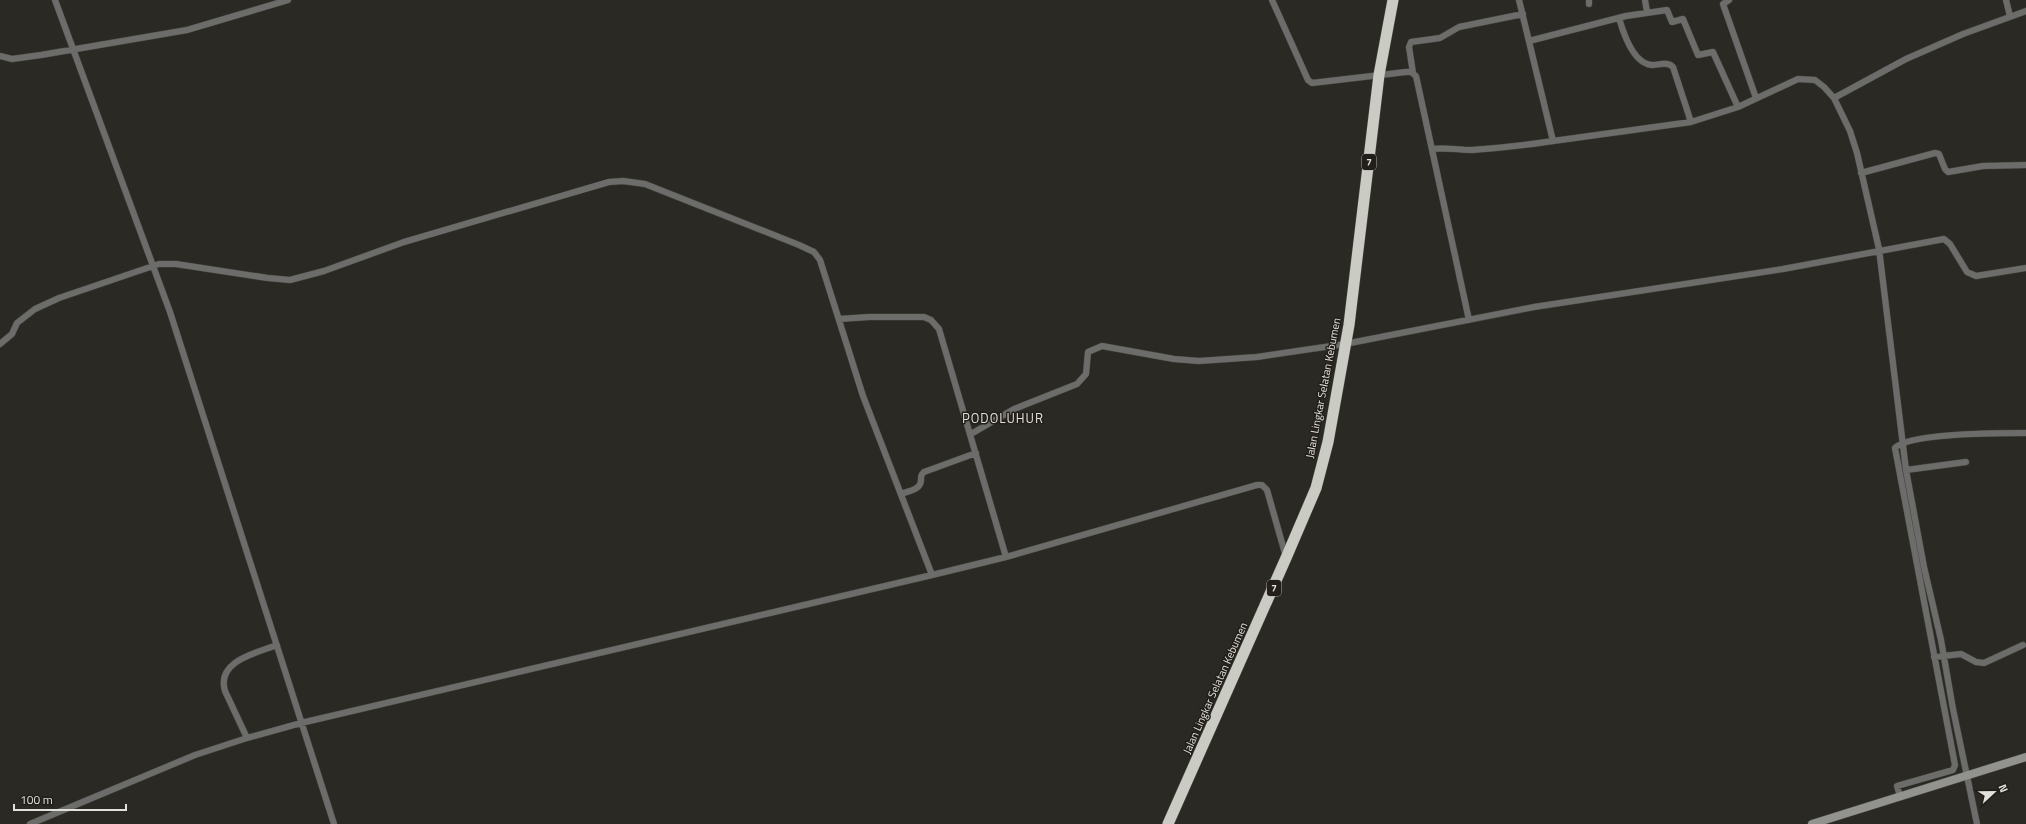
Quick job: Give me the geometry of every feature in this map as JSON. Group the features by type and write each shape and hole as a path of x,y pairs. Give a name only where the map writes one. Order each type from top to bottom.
{"highway":[{"name":"Jalan Lingkar Selatan Kebumen","path":"1168,824 1316,488 1324,458 1349,325 1379,75 1393,0"}],"street":[{"path":"55,0 153,266 221,469 334,824"},
{"path":"0,56 12,59 187,30 288,0"},
{"path":"1272,0 1312,83 1408,72 1413,73"},
{"path":"1519,0 1530,40 1553,141"},
{"path":"1645,0 1647,12"},
{"path":"1729,0 1722,2 1756,98"},
{"path":"2006,0 2010,16"},
{"path":"1530,40 1619,18 1647,12 1667,10 1672,22 1683,19 1698,55 1710,51 1713,52 1738,107"},
{"path":"1834,98 1906,59 1963,34 2026,11"},
{"path":"1468,316 1417,78 1413,73 1409,47 1412,42 1440,38 1459,27 1523,14"},
{"path":"1619,18 1626,39 1641,61 1650,65 1668,63 1673,67 1691,122"},
{"path":"1432,149 1476,149 1553,141 1691,122 1738,107 1798,79 1808,78 1815,80 1834,98 1850,132 1879,248 1902,443 1939,656 1955,769 1897,786 1899,793"},
{"path":"1861,173 1935,153 1939,154 1945,169 1948,172 1983,166 2026,166"},
{"path":"0,344 12,334 17,323 35,309 59,298 153,266 162,264 176,264 290,280 324,271 404,242 609,182 623,181 645,184 814,252 820,260 863,396 932,575"},
{"path":"971,434 1014,409 1077,384 1086,374 1088,352 1102,346 1174,360 1199,361 1257,357 1345,342 1468,316 1534,308 1783,269 1879,248 1944,239 1950,244 1967,272 1971,275 1976,276 2026,268"},
{"path":"839,319 869,316 924,317 936,324 941,333 1006,557"},
{"path":"1977,824 1895,452 1896,446 1902,443 1979,434 2026,433"},
{"path":"901,494 918,488 921,484 921,476 924,472 976,453"},
{"path":"1906,470 1966,462"},
{"path":"32,824 195,755 247,738 301,723 1006,557 1257,485 1262,485 1267,490 1286,558"},
{"path":"1939,656 1961,654 1976,662 1984,663 2023,644"},
{"path":"247,738 225,691 223,683 224,677 227,671 242,658 277,645"},
{"path":"1812,824 1899,793 1967,775 2026,757"}],"district":[{"name":"PODOLUHUR","path":"1003,418"}]}
